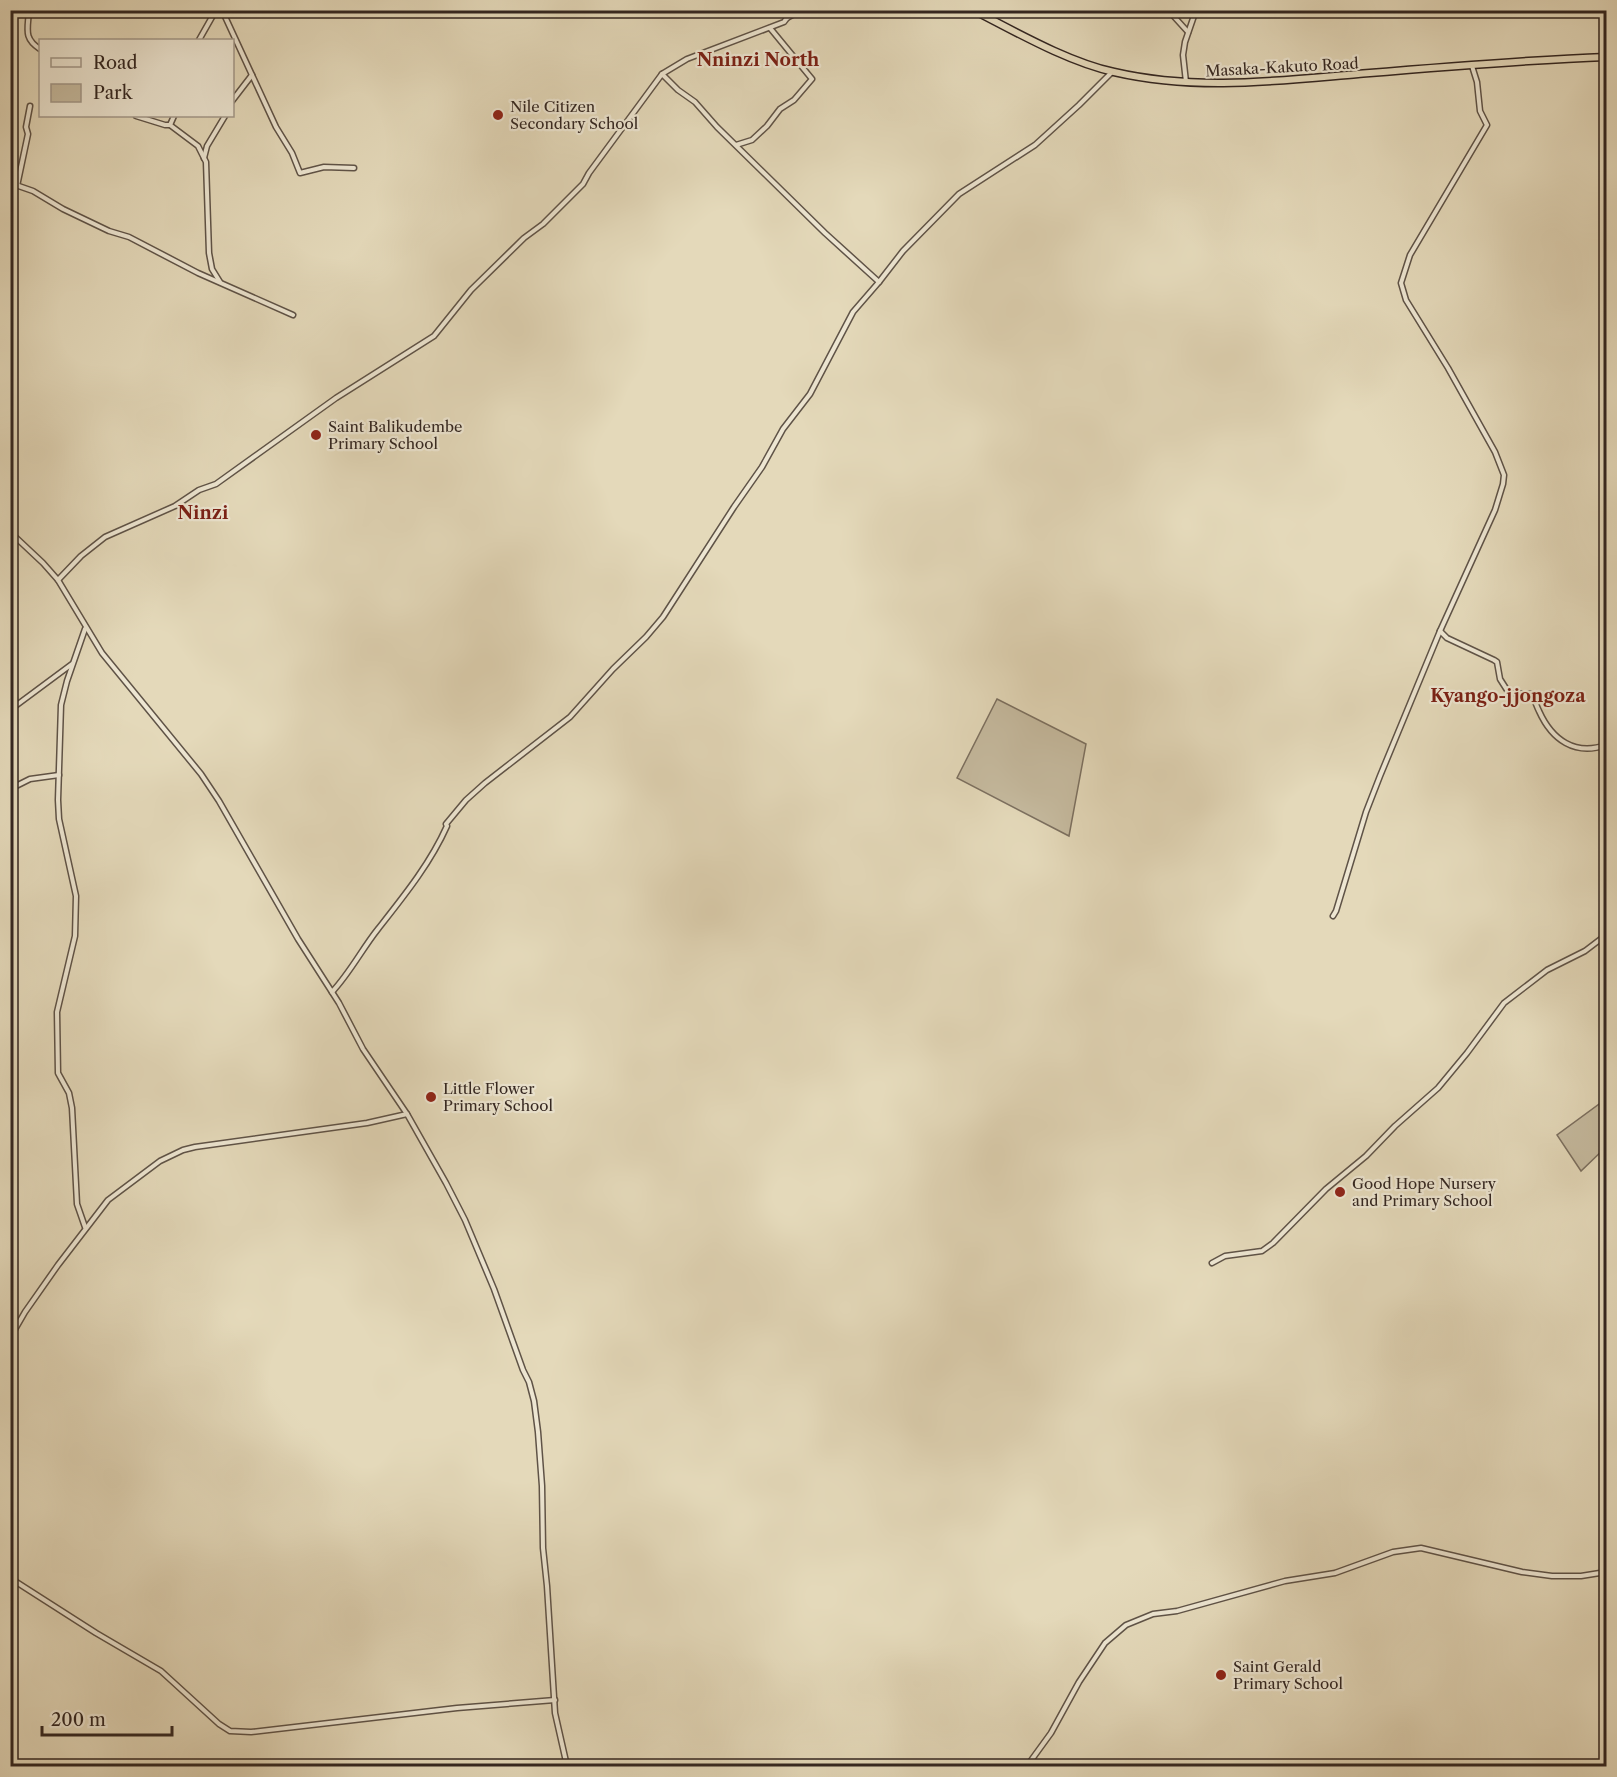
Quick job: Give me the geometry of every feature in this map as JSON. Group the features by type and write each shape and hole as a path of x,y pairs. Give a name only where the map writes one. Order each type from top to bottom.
{"highway":[{"name":"Masaka-Kakuto Road","path":"973,10 1044,45 1112,72 1186,84 1248,82 1606,57"}],"street":[{"path":"29,10 27,35 39,48"},
{"path":"200,39 216,10"},
{"path":"222,10 276,127 292,153 300,172 324,167 354,168"},
{"path":"787,10 787,18"},
{"path":"58,580 95,543 175,506 199,490 216,484 336,399 434,336 471,290 583,184 662,74 687,59 784,22 802,10"},
{"path":"1168,10 1189,32"},
{"path":"1186,84 1183,55 1196,10"},
{"path":"736,145 752,140 780,109 794,100 812,79 770,28"},
{"path":"1333,916 1366,812 1440,631 1502,490 1504,475 1495,452 1448,368 1406,300 1401,283 1410,255 1487,125 1480,111 1477,82 1471,65"},
{"path":"332,992 422,872 443,835 446,824 462,804 495,775 570,717 663,617 762,467 783,429 810,394 853,312 903,251 959,194 1035,145 1112,72"},
{"path":"234,98 252,74"},
{"path":"662,74 678,90 695,102 831,238 879,282"},
{"path":"17,186 30,106"},
{"path":"140,117 170,125 198,146 207,165 208,253 212,269 221,283"},
{"path":"170,125 174,117"},
{"path":"204,159 207,147 224,117"},
{"path":"10,183 33,191 63,210 109,231 129,237 221,283 293,315"},
{"path":"10,532 44,563 58,580 102,653 201,774 298,939 332,992 363,1049 407,1113 465,1220 494,1289 534,1401 542,1486 543,1548 555,1713 567,1767"},
{"path":"85,628 62,705 58,775 59,819 75,885 76,907 73,945 58,1002 57,1060 58,1073 69,1093 72,1108 77,1204 86,1227"},
{"path":"1440,631 1447,638 1494,660 1505,688 1511,693 1531,694 1539,713 1555,736 1579,749 1593,749 1606,745"},
{"path":"10,710 73,663"},
{"path":"10,789 30,779 58,775"},
{"path":"1212,1263 1224,1256 1262,1251 1273,1243 1326,1189 1366,1156 1395,1126 1438,1088 1504,1003 1546,970 1585,951 1606,935"},
{"path":"10,1338 25,1312 108,1200 160,1161 183,1150 230,1141 367,1123 407,1113"},
{"path":"1027,1767 1051,1733 1090,1663 1105,1643 1126,1626 1153,1614 1177,1611 1285,1581 1335,1574 1393,1552 1421,1548 1542,1575 1563,1577 1606,1572"},
{"path":"10,1578 161,1671 219,1725 230,1731 277,1730 457,1708 555,1700"}],"green space":[{"path":"997,699 1086,744 1069,836 957,778"},
{"path":"1606,1099 1606,1147 1581,1171 1557,1135"}],"place":[{"name":"Nile Citizen Secondary School","path":"498,115"},
{"name":"Saint Balikudembe Primary School","path":"316,435"},
{"name":"Little Flower Primary School","path":"431,1097"},
{"name":"Good Hope Nursery and Primary School","path":"1340,1192"},
{"name":"Saint Gerald Primary School","path":"1221,1675"}],"district":[{"name":"Nninzi North","path":"758,60"},
{"name":"Ninzi","path":"203,513"},
{"name":"Kyango-jjongoza","path":"1508,696"}]}
